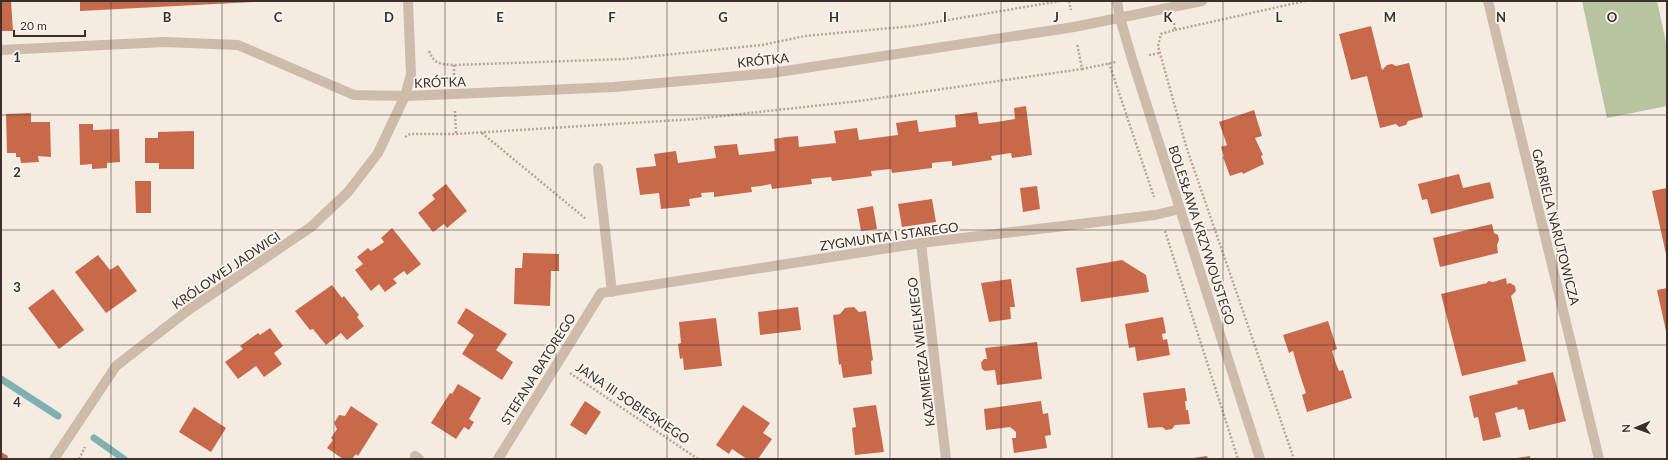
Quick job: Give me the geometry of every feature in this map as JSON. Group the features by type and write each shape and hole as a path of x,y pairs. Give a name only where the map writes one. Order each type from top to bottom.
{"street":[{"name":"KRÓTKA","path":"405,96 411,74 408,1"},
{"path":"1117,1 1120,18"},
{"name":"KRÓTKA","path":"1,50 165,42 238,45 354,95 405,96 614,87 772,73 1074,27 1202,1"},
{"name":"GABRIELA NARUTOWICZA","path":"1488,1 1599,459"},
{"name":"BOLESŁAWA KRZYWOUSTEGO","path":"1120,18 1260,459"},
{"name":"KRÓLOWEJ JADWIGI","path":"54,459 116,366 187,312 311,227 348,192 378,153 405,96"},
{"path":"598,168 612,292"},
{"name":"ZYGMUNTA I STAREGO","path":"602,293 921,243 1159,214 1180,209"},
{"name":"KAZIMIERZA WIELKIEGO","path":"921,243 946,459"},
{"name":"STEFANA BATOREGO","path":"498,459 556,364 602,293"}],"path":[{"path":"428,49 432,60 439,64 454,65 625,59 762,45 805,36 913,26 1060,1"},
{"path":"404,138 410,134 482,133 711,117 859,101 1082,69 1069,1"},
{"path":"1294,459 1186,146 1158,46 1161,34 1305,1"},
{"path":"1172,8 1175,30"},
{"path":"1108,63 1159,214 1238,459"},
{"path":"482,133 606,235"},
{"name":"JANA III SOBIESKIEGO","path":"556,364 698,459"}],"green space":[{"path":"1582,1 1657,1 1667,47 1667,106 1607,118"}],"building":[{"path":"1,1 11,1 13,31 1,31"},
{"path":"80,1 253,1 253,2 80,11"},
{"path":"1371,26 1382,70 1387,65 1392,64 1396,66 1409,63 1423,117 1408,121 1406,125 1399,127 1396,124 1380,128 1367,76 1351,80 1339,34"},
{"path":"1026,106 1032,155 1012,158 1011,153 991,156 992,160 952,166 952,161 932,163 932,168 892,173 891,169 871,171 872,176 832,181 831,177 811,179 812,184 772,189 771,184 751,187 752,192 714,197 714,192 701,193 702,197 689,199 690,206 661,209 659,193 640,195 636,168 656,166 654,154 676,151 678,163 716,158 714,146 737,144 739,155 775,151 774,139 798,136 799,147 836,143 834,131 857,128 859,140 898,135 896,123 917,120 919,132 956,127 955,115 977,112 979,124 997,122 1015,119 1014,108"},
{"path":"1254,110 1262,136 1255,138 1263,155 1261,156 1264,164 1243,174 1242,172 1230,176 1221,147 1227,145 1219,122"},
{"path":"31,113 31,122 50,122 51,157 38,156 39,162 21,163 20,157 16,157 16,153 7,153 6,114"},
{"path":"79,124 93,124 93,130 119,129 120,162 107,163 107,168 92,169 92,164 80,165"},
{"path":"194,131 194,169 159,169 159,163 145,163 145,138 158,138 158,132"},
{"path":"1459,174 1463,188 1490,182 1494,198 1431,214 1427,199 1422,200 1418,184"},
{"path":"135,181 151,181 151,213 136,213"},
{"path":"446,184 467,211 447,228 444,224 433,232 418,213 435,199 432,195"},
{"path":"1037,186 1040,209 1023,212 1020,188"},
{"path":"1667,188 1667,254 1666,254 1652,191"},
{"path":"932,199 936,222 902,227 898,204"},
{"path":"873,206 877,229 861,231 857,209"},
{"path":"1492,224 1494,233 1498,235 1498,253 1440,267 1433,238"},
{"path":"392,228 421,264 407,275 404,271 393,279 397,283 385,292 379,284 371,291 355,270 363,264 357,257 368,248 371,251 384,242 381,238"},
{"path":"523,253 559,254 559,271 551,271 550,306 514,304 515,268 522,268"},
{"path":"98,255 110,270 118,265 137,291 106,313 75,272"},
{"path":"1122,260 1146,275 1149,292 1081,302 1076,268"},
{"path":"1506,278 1507,284 1510,283 1515,286 1516,291 1511,296 1526,361 1462,376 1441,294 1487,283 1488,281 1493,282"},
{"path":"1011,279 1015,307 1010,307 1011,319 989,322 981,283"},
{"path":"332,285 342,298 344,296 359,315 357,317 364,326 347,340 341,333 326,345 313,329 310,330 295,311"},
{"path":"1667,288 1667,331 1666,331 1657,290"},
{"path":"53,289 84,330 59,349 28,308"},
{"path":"798,307 801,330 760,335 758,312"},
{"path":"854,307 859,312 866,311 873,360 871,361 872,374 843,378 841,364 839,365 833,315 840,314 845,308"},
{"path":"466,308 507,334 496,350 513,362 502,380 462,354 474,335 457,323"},
{"path":"1163,317 1166,333 1162,334 1163,340 1167,339 1170,355 1137,361 1135,347 1129,348 1125,324"},
{"path":"716,318 722,366 684,370 683,358 680,359 678,344 681,343 679,322"},
{"path":"1328,321 1337,349 1332,351 1335,361 1339,371 1343,370 1352,398 1307,412 1302,395 1306,393 1293,351 1289,353 1283,335"},
{"path":"270,328 283,346 274,353 282,364 264,377 256,366 238,379 225,362 243,349 240,346 258,333 260,335"},
{"path":"1037,342 1042,379 997,385 995,370 985,371 982,369 981,363 984,359 987,359 985,348"},
{"path":"1553,372 1566,421 1529,430 1524,409 1518,410 1517,407 1495,413 1501,437 1483,441 1478,417 1474,418 1469,396 1518,384 1517,381"},
{"path":"458,384 481,398 469,419 474,422 469,430 464,427 456,439 431,423 450,393 452,394"},
{"path":"1185,388 1187,401 1185,401 1186,410 1188,410 1190,424 1175,425 1172,429 1166,430 1162,427 1148,428 1143,393"},
{"path":"585,401 601,412 586,435 570,425"},
{"path":"1041,401 1043,414 1048,413 1051,435 1045,436 1047,448 1014,453 1012,438 1016,438 1016,432 1010,427 986,430 984,409"},
{"path":"743,405 770,423 763,433 772,439 758,459 747,459 732,449 729,454 716,445"},
{"path":"876,405 884,452 855,455 852,428 856,427 853,408"},
{"path":"351,406 378,424 358,456 356,454 352,459 343,459 327,448 333,440 331,438 337,429 334,423 339,415 345,416"},
{"path":"194,407 226,428 211,452 179,432"},
{"path":"1,452 8,456 7,459 1,459"},
{"path":"1207,456 1208,459 1193,459 1193,458"},
{"path":"1530,456 1530,459 1517,459 1517,458"}],"waterway":[{"path":"1,379 58,416"},
{"path":"94,438 124,459"}]}
